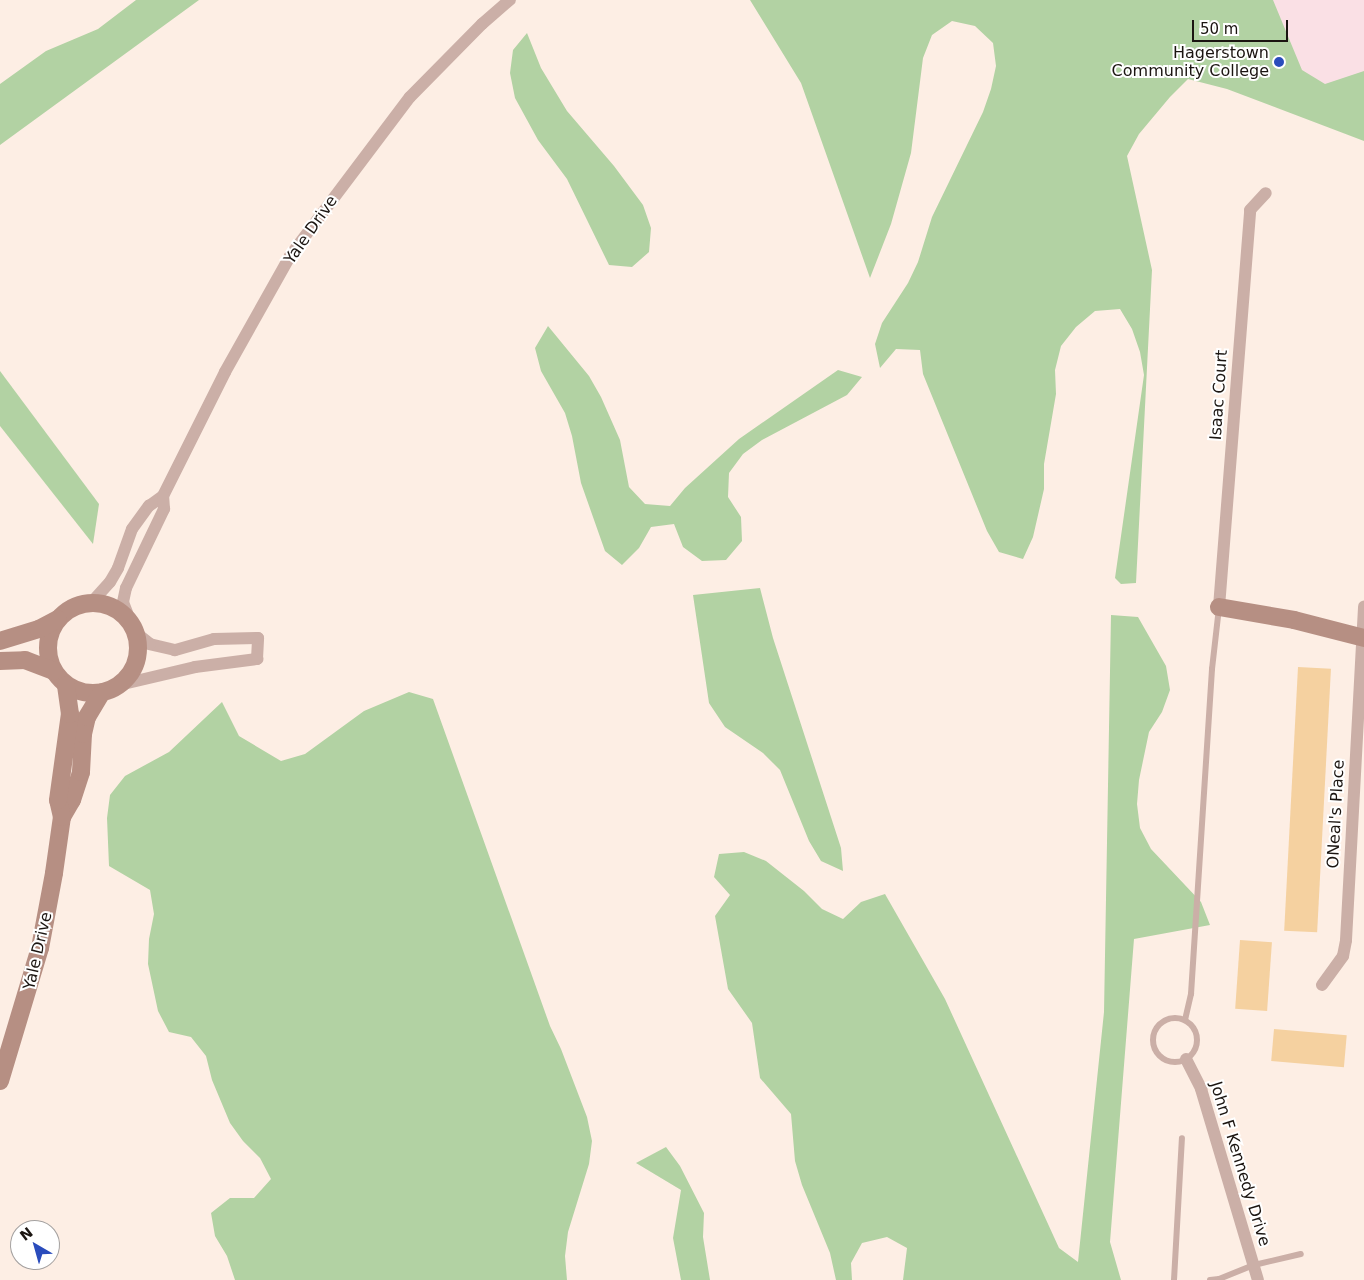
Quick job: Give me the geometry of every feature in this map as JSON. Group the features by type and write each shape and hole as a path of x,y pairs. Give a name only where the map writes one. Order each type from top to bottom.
{"street":[{"name":"Yale Drive","path":"91,603 110,582 118,568 132,529 149,506 163,496 226,372 290,256 410,97 482,24 510,0"},
{"name":"Isaac Court","path":"1219,607 1250,210 1266,193"},
{"name":"Yale Drive","path":"133,628 123,602 126,588 164,509 163,496"},
{"path":"0,641 39,629 73,608 91,603 101,604 118,610 150,644 175,650 214,639 258,638 257,659 195,668 119,684"},
{"name":"ONeal's Place","path":"1322,985 1343,956 1346,940 1364,606"},
{"path":"1219,607 1286,618 1363,638"},
{"path":"58,619 50,635 48,654 54,671 66,685 83,692 102,692 127,678 136,661 138,651 133,628"},
{"path":"0,661 26,660 54,671"},
{"name":"Yale Drive","path":"62,817 58,800 70,714 66,685"},
{"name":"Yale Drive","path":"0,1081 40,948 62,817 72,800 81,772 83,734 87,717 102,692"},
{"name":"John F Kennedy Drive","path":"1186,1059 1201,1089 1258,1280"}],"lane":[{"path":"1185,1020 1191,994 1212,669 1219,607"},
{"path":"1175,1018 1185,1020 1194,1028 1198,1042 1192,1055 1180,1062 1165,1060 1159,1056 1153,1043 1156,1029 1161,1023 1175,1018"},
{"path":"1174,1280 1182,1138"},
{"path":"1210,1280 1220,1279 1254,1265 1302,1254"}],"shaded area":[{"name":"Hagerstown Community College","path":"1023,0 1364,0 1364,124"}],"green space":[{"path":"136,0 199,0 0,145 0,84 46,51 98,29"},
{"path":"750,0 1273,0 1302,70 1325,84 1364,71 1364,141 1227,89 1188,79 1139,134 1127,156 1152,270 1136,583 1121,584 1115,578 1144,375 1140,352 1132,329 1120,309 1095,311 1076,327 1061,346 1055,370 1056,394 1044,464 1044,489 1033,537 1023,559 999,552 987,531 923,374 920,350 896,349 880,368 875,344 882,323 908,283 918,262 932,217 983,112 991,89 996,66 993,43 975,26 952,21 932,35 923,58 911,153 891,224 870,278 801,83"},
{"path":"527,33 541,68 567,111 614,166 643,205 651,228 649,252 632,267 609,265 567,179 538,140 515,98 510,73 513,50"},
{"path":"548,326 589,376 601,397 620,440 629,487 645,504 670,506 685,488 739,439 838,370 862,377 847,395 762,440 743,454 729,473 728,497 741,517 742,541 726,560 702,561 683,547 674,524 651,527 639,548 622,565 605,551 581,483 572,436 565,413 541,371 535,348"},
{"path":"0,371 99,504 93,544 0,426"},
{"path":"760,588 773,638 841,848 843,871 821,861 809,841 780,770 763,753 725,727 709,703 693,595"},
{"path":"1111,615 1138,617 1166,666 1170,690 1162,712 1149,732 1139,780 1137,804 1140,828 1151,849 1201,902 1210,925 1134,939 1110,1242 1121,1280 903,1280 907,1248 887,1237 862,1243 851,1263 852,1280 836,1280 830,1253 802,1185 795,1161 791,1114 760,1078 752,1023 728,989 715,916 730,895 714,877 719,854 744,852 766,861 804,891 822,909 843,919 861,902 885,894 945,999 1059,1248 1078,1262 1104,1012"},
{"path":"409,692 433,699 550,1026 561,1049 587,1117 592,1141 589,1164 568,1232 565,1256 567,1280 235,1280 227,1256 215,1236 211,1213 230,1198 254,1198 271,1179 260,1158 243,1141 230,1123 212,1080 206,1056 191,1037 169,1032 158,1011 148,964 149,939 154,914 150,890 109,866 107,818 110,795 125,776 169,752 222,702 239,736 281,761 305,754 364,711"},
{"path":"666,1147 680,1166 704,1213 703,1237 710,1280 681,1280 673,1238 681,1190 636,1163"}],"building":[{"path":"1298,667 1331,669 1317,932 1284,931"},
{"path":"1240,940 1272,942 1267,1011 1235,1009"},
{"path":"1274,1029 1347,1035 1344,1067 1271,1061"}],"place":[{"name":"Hagerstown Community College","path":"1279,62"}]}
